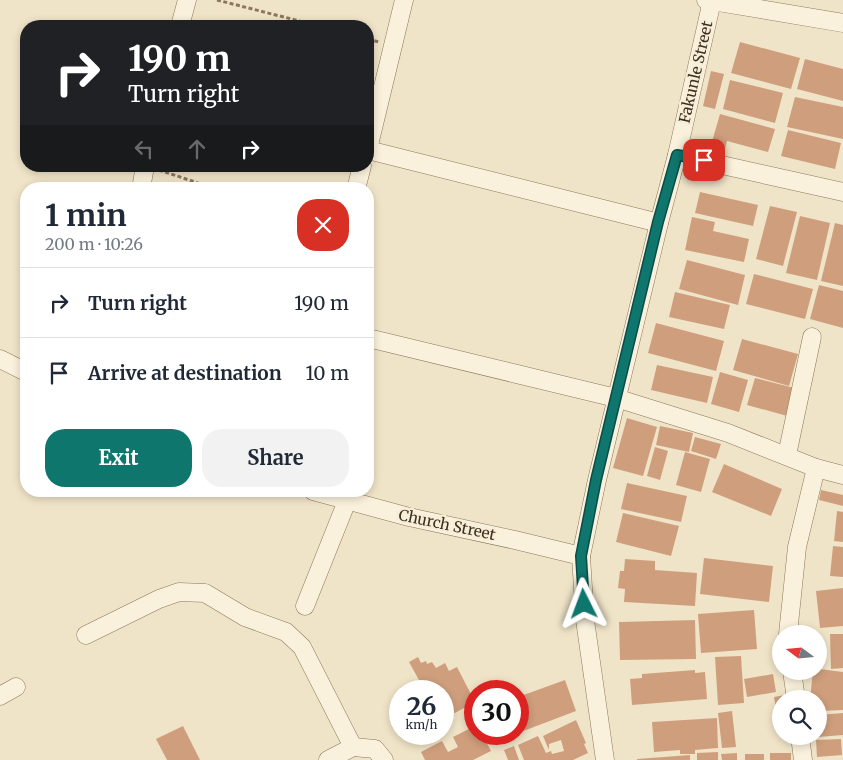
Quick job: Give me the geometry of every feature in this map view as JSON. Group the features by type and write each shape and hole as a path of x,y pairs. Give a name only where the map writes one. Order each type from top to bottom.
{"street":[{"path":"182,20 187,0"},
{"path":"374,125 404,0"},
{"path":"709,1 843,23"},
{"name":"Fakunle Street","path":"605,760 585,620 581,556 596,480 658,222 677,155 709,1"},
{"path":"374,151 658,222"},
{"path":"677,155 843,192"},
{"path":"787,455 812,337"},
{"path":"374,339 616,398 728,433 816,468 843,475"},
{"path":"0,359 20,369"},
{"path":"789,625 797,547 816,468"},
{"name":"Church Street","path":"333,497 409,517 581,556"},
{"path":"305,606 347,501"},
{"path":"86,635 159,599 179,592 205,593 245,616 286,632 302,647 353,747"},
{"path":"0,696 16,687"},
{"path":"801,745 803,760"},
{"path":"328,760 353,747 375,749 384,760"}],"path":[{"path":"217,0 295,20"},
{"path":"163,172 194,182"}],"building":[{"path":"740,42 800,58 791,89 731,73"},
{"path":"805,59 843,69 843,101 797,89"},
{"path":"711,71 724,74 715,109 703,106"},
{"path":"730,80 783,93 775,123 723,109"},
{"path":"795,97 843,107 843,139 787,127"},
{"path":"720,114 775,129 768,152 727,141 725,149 711,145"},
{"path":"788,130 841,143 835,169 781,156"},
{"path":"700,192 758,205 753,226 695,213"},
{"path":"770,206 797,212 783,266 756,259"},
{"path":"800,216 830,223 817,280 786,273"},
{"path":"692,217 715,222 713,231 749,239 744,262 685,250"},
{"path":"835,223 843,225 843,286 821,281"},
{"path":"687,260 745,275 738,305 679,289"},
{"path":"754,274 813,289 805,319 746,304"},
{"path":"819,285 843,291 843,328 810,319"},
{"path":"675,292 730,305 724,329 669,317"},
{"path":"656,323 724,341 716,371 648,353"},
{"path":"742,339 798,354 789,386 733,370"},
{"path":"657,365 713,377 707,403 651,390"},
{"path":"720,372 748,380 739,412 711,404"},
{"path":"755,378 798,389 791,417 747,405"},
{"path":"627,418 657,427 643,476 613,468"},
{"path":"660,426 693,433 689,452 656,445"},
{"path":"695,437 721,444 716,459 691,451"},
{"path":"655,447 668,451 660,480 647,476"},
{"path":"685,452 710,459 701,492 676,485"},
{"path":"724,464 782,489 771,516 712,492"},
{"path":"627,483 687,496 681,522 621,509"},
{"path":"821,490 843,495 843,506 819,500"},
{"path":"837,511 843,512 843,542 834,541"},
{"path":"623,513 679,526 671,556 616,542"},
{"path":"833,546 843,547 843,577 830,576"},
{"path":"704,558 773,566 769,602 700,594"},
{"path":"625,559 655,561 655,570 697,573 695,606 624,602 625,589 618,588 620,571 624,571"},
{"path":"843,588 843,626 828,627 828,625 820,625 816,591"},
{"path":"754,610 757,649 701,653 698,614"},
{"path":"695,620 696,659 620,660 619,622"},
{"path":"830,634 843,634 843,668 831,669"},
{"path":"741,656 744,703 718,705 715,657"},
{"path":"418,657 421,663 426,661 427,664 432,662 436,668 445,663 449,671 457,667 464,681 464,708 454,713 454,680 419,680 409,662"},
{"path":"695,670 695,673 705,672 707,699 632,705 630,679 642,678 642,674"},
{"path":"828,670 843,672 843,710 827,711 827,690 811,690 812,680 828,680"},
{"path":"772,674 776,690 772,690 772,693 747,697 744,679"},
{"path":"565,680 576,711 529,729 529,693"},
{"path":"732,711 736,747 722,748 718,713"},
{"path":"843,713 843,735 827,736 827,714"},
{"path":"717,718 718,748 695,750 695,754 680,754 680,750 654,752 652,722"},
{"path":"576,720 586,743 584,744 588,753 573,760 524,760 518,745 529,745 529,740 538,736 546,753 551,751 552,754 564,751 561,740 549,744 549,750 543,736"},
{"path":"183,726 200,760 167,760 156,739"},
{"path":"464,732 464,745 488,745 491,751 473,760 425,760 421,752 434,745 444,745 448,752 458,747 454,736"},
{"path":"841,739 842,755 817,757 816,745 827,745 827,740"},
{"path":"514,746 519,760 508,760 504,750"},
{"path":"718,752 718,760 697,760 697,753"},
{"path":"737,753 737,760 722,760 721,754"},
{"path":"770,753 791,753 791,760 770,760"},
{"path":"745,754 764,754 764,760 745,760"},
{"path":"690,755 690,760 637,760 637,759"}],"route":[{"path":"584,604 581,556 596,480 658,222 677,155 704,160"}]}
